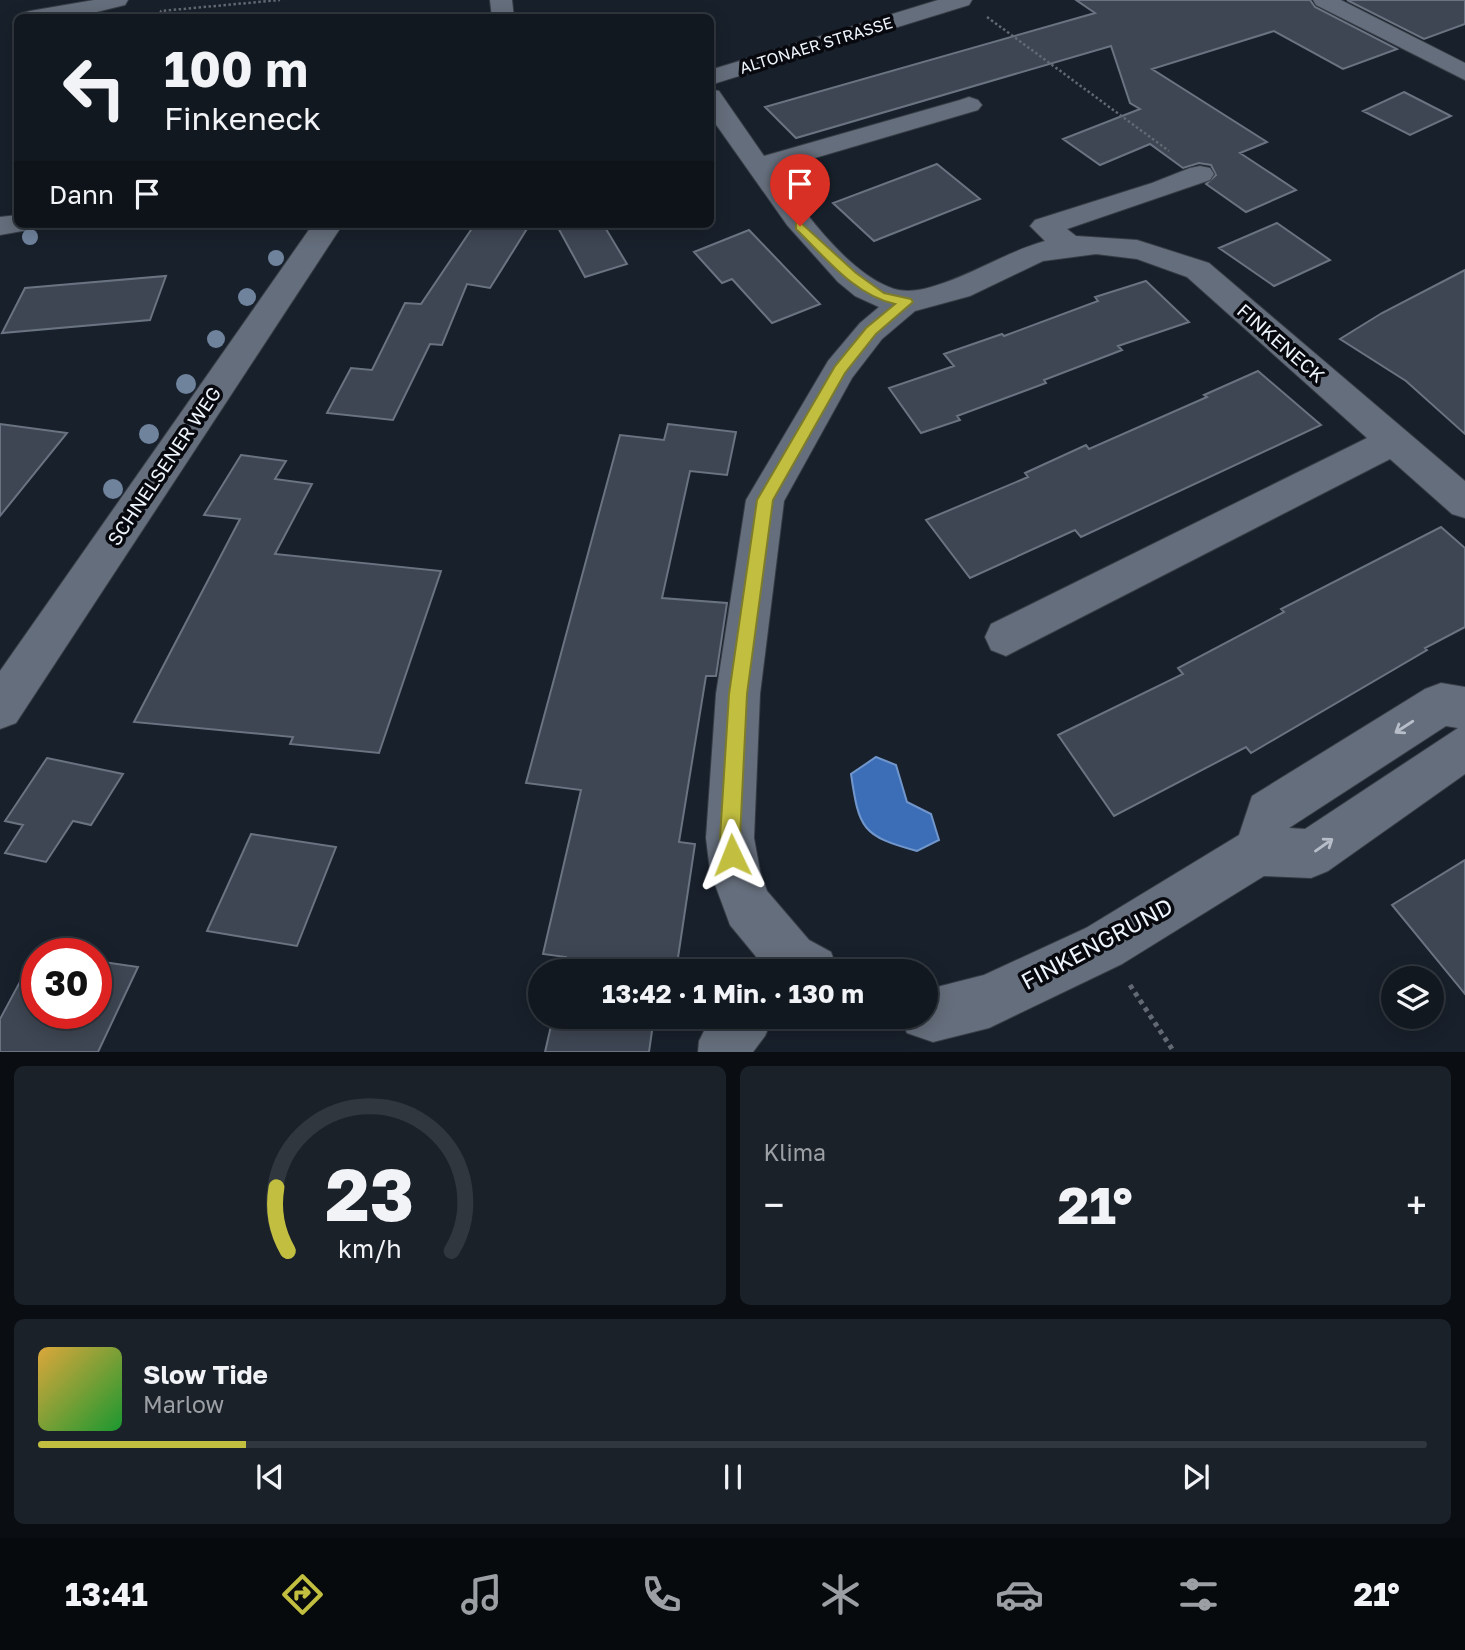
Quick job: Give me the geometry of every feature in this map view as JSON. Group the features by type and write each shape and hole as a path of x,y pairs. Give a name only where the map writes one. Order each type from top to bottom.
{"street":[{"path":"46,14 94,7 117,0"},
{"name":"ALTONAER STRASSE","path":"714,77 961,0"},
{"path":"1324,0 1461,66"},
{"path":"714,102 757,166 969,105"},
{"name":"FINKENECK","path":"757,166 800,226 852,276 880,297 906,302 951,292 1033,254 1068,245 1136,247 1169,257 1198,270 1465,503"},
{"path":"1068,245 1045,226 1162,189 1200,174"},
{"name":"SCHNELSENER WEG","path":"0,708 325,228"},
{"path":"788,959 748,907 735,871 730,838 738,694 765,500 840,370 871,331 906,302"},
{"path":"1006,637 1393,441"},
{"path":"1465,708 1441,704 1269,813 1259,851 1311,854 1465,747"},
{"name":"FINKENGRUND","path":"938,1015 989,1001 1104,946 1259,851"},
{"path":"726,1052 726,1041 736,1029"}],"path":[{"path":"161,14 162,11 280,0"},
{"path":"982,14 1200,174"},
{"path":"1104,946 1174,1052"}],"water":[{"path":"876,757 896,765 907,802 931,814 939,840 917,851 885,840 866,828 857,807 851,774"}],"building":[{"path":"1076,0 1310,0 1315,7 1397,49 1343,69 1274,31 1152,69 1267,142 1240,153 1296,190 1246,212 1206,184 1216,175 1211,165 1199,163 1183,168 1150,144 1100,165 1063,139 1140,109 1130,103 1111,46 796,138 765,107 1095,13"},
{"path":"1347,0 1465,0 1465,24 1424,39"},
{"path":"1404,92 1451,116 1410,135 1363,111"},
{"path":"937,164 980,199 874,241 833,203"},
{"path":"1277,223 1330,260 1274,286 1219,248"},
{"path":"472,228 528,228 490,288 467,284 442,345 430,344 393,420 327,413 351,368 372,370 405,303 421,304"},
{"path":"558,228 605,228 627,264 585,277"},
{"path":"749,230 820,304 772,323 732,279 722,283 694,252"},
{"path":"1465,270 1465,434 1406,381 1340,339 1382,313"},
{"path":"166,276 150,320 2,333 25,288"},
{"path":"1146,281 1189,322 1118,346 1122,350 1044,380 1046,383 957,416 960,420 921,433 889,388 954,366 944,354 1002,334 1004,336 1098,301 1095,297"},
{"path":"1258,371 1321,425 1081,537 1075,530 970,578 926,520 1028,477 1025,473 1086,445 1089,449 1207,397 1204,395"},
{"path":"0,424 67,433 0,516"},
{"path":"668,424 736,432 727,475 690,471 662,598 727,603 716,676 706,676 679,842 695,844 678,959 566,959 543,954 581,790 526,783 620,435 664,440"},
{"path":"241,455 286,461 275,479 312,484 275,554 441,571 379,753 290,744 293,737 134,722 240,519 204,515"},
{"path":"1441,527 1465,548 1465,627 1425,648 1427,650 1251,753 1246,747 1114,816 1058,735 1183,674 1178,668 1284,612 1281,609"},
{"path":"47,758 123,774 91,825 73,821 46,862 5,853 23,825 5,821"},
{"path":"251,834 336,847 297,946 207,931"},
{"path":"1465,860 1465,994 1444,966 1392,905"},
{"path":"112,963 138,967 112,1022"},
{"path":"21,980 21,1029 109,1029 98,1052 0,1052 0,1019"},
{"path":"550,1029 652,1029 649,1052 545,1052"}],"route":[{"path":"732,855 730,838 738,694 765,500 840,370 871,331 906,302 880,297 852,276 800,226"}]}
